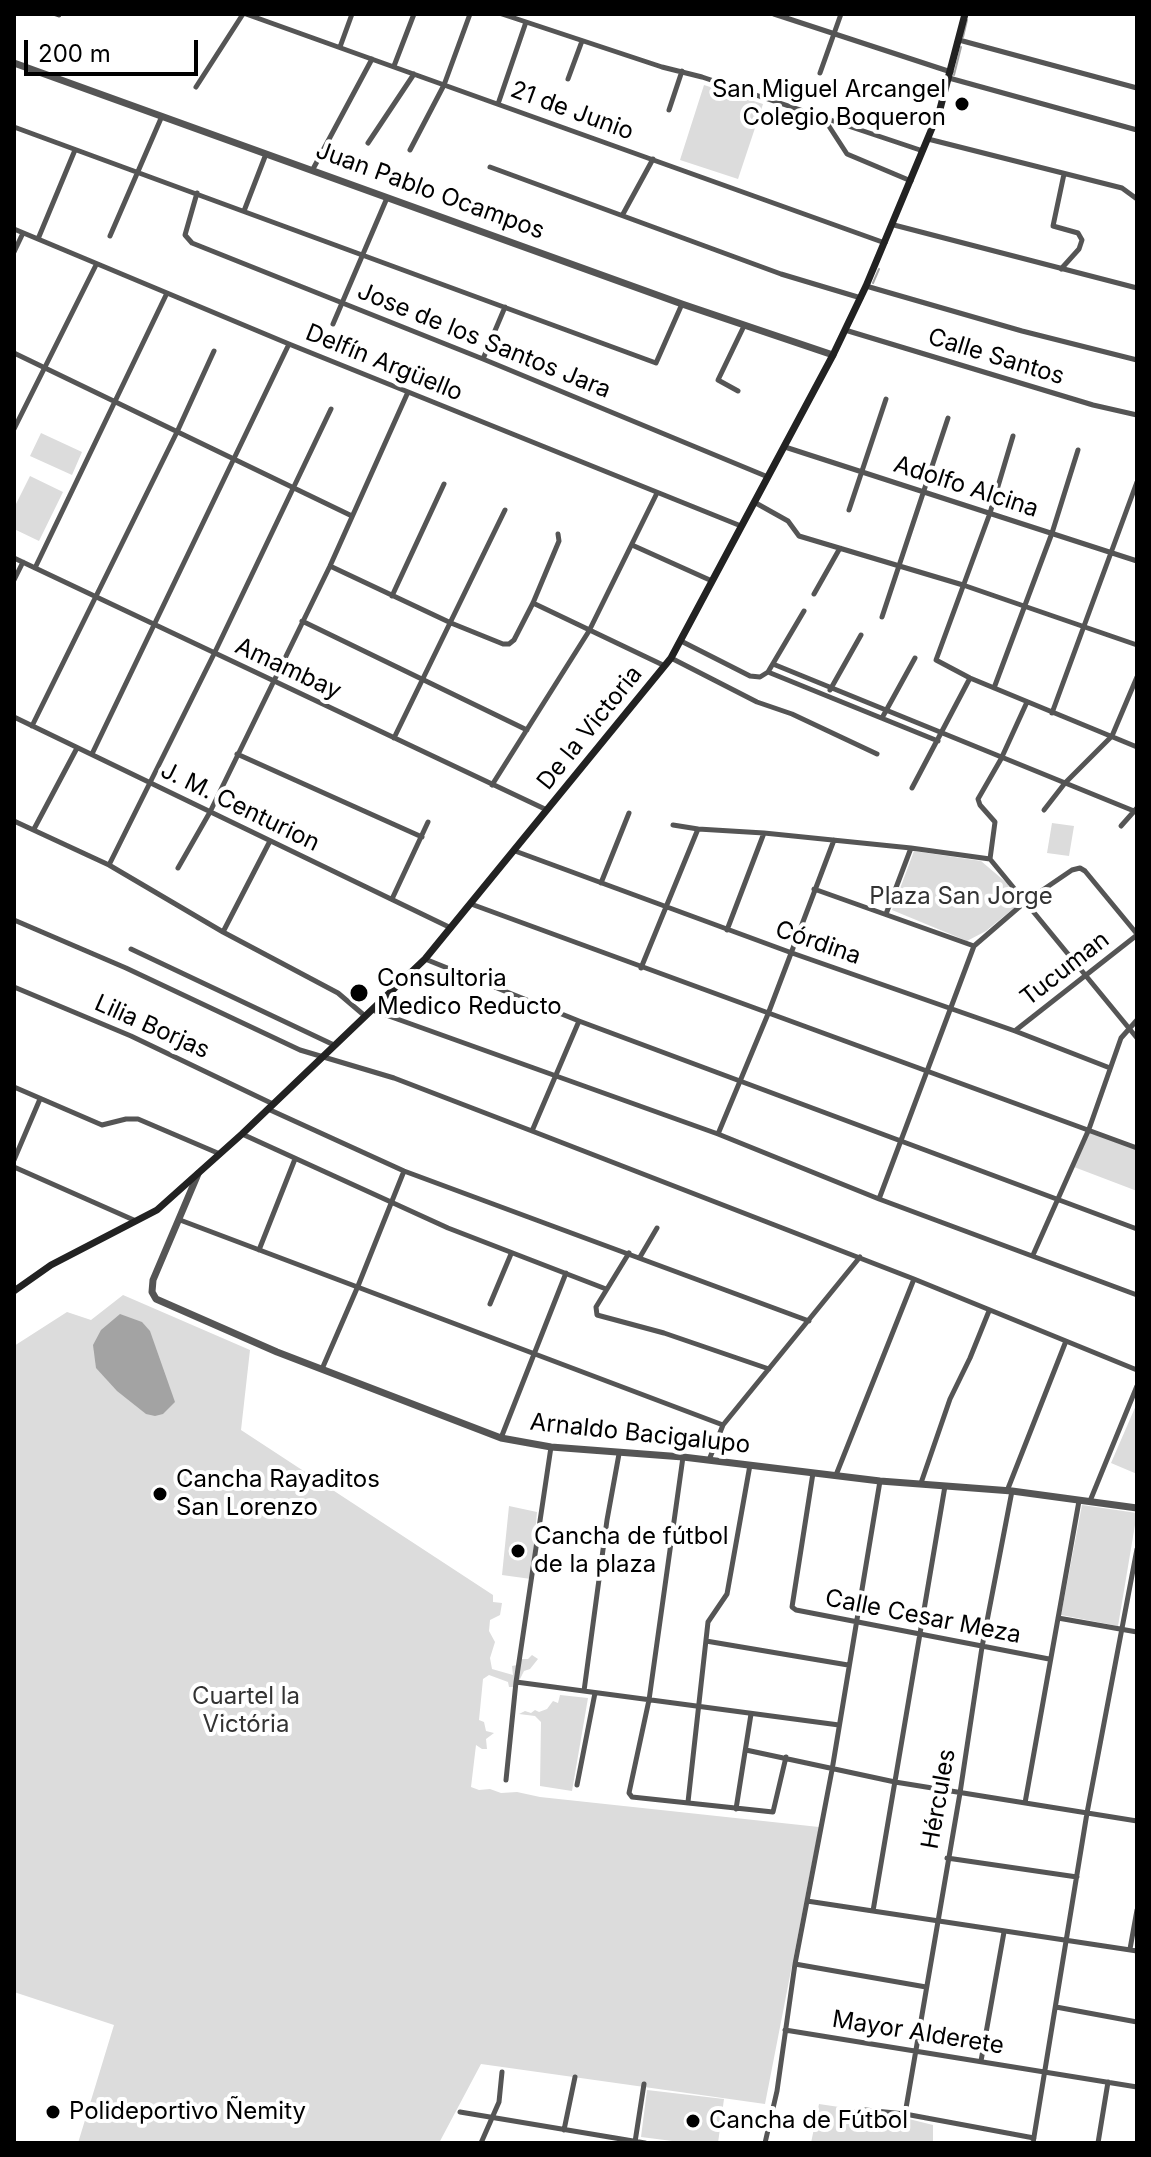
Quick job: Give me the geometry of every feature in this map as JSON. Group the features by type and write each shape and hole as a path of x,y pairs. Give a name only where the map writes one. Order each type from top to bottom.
{"main road":[{"name":"De la Victoria","path":"14,1291 51,1265 137,1222 187,1190 198,1174 425,959 671,658 861,298 924,151 950,75 965,14"}],"street":[{"name":"21 de Junio","path":"244,14 885,243"},
{"path":"196,87 244,14"},
{"path":"340,47 352,14"},
{"path":"394,66 414,14"},
{"path":"410,150 444,85 470,14"},
{"path":"502,14 924,151"},
{"path":"774,14 950,75 1137,130"},
{"path":"820,73 841,14"},
{"path":"498,104 526,22"},
{"path":"959,40 1137,88"},
{"path":"568,79 582,41"},
{"path":"313,169 372,59"},
{"name":"Juan Pablo Ocampos","path":"14,63 682,304 833,355"},
{"path":"669,110 682,71"},
{"path":"368,143 414,73"},
{"path":"110,236 163,115"},
{"path":"823,117 847,154 912,181"},
{"path":"14,127 656,363 682,304"},
{"path":"928,139 1122,188 1137,199"},
{"path":"38,239 75,150"},
{"path":"244,211 266,153"},
{"path":"623,214 653,159"},
{"path":"490,167 781,274 861,298"},
{"path":"1061,269 1079,249 1082,240 1078,233 1053,226 1064,174"},
{"name":"Jose de los Santos Jara","path":"197,193 186,228 187,239 768,477"},
{"path":"333,324 388,197"},
{"path":"894,225 1137,288"},
{"name":"Delfín Argüello","path":"14,229 289,344 741,526"},
{"path":"14,252 23,233"},
{"path":"14,429 96,265"},
{"path":"866,286 1137,360"},
{"path":"35,568 167,293"},
{"path":"483,359 505,307"},
{"path":"738,391 718,380 744,326"},
{"name":"Calle Santos","path":"845,330 1093,405 1137,415"},
{"path":"92,754 289,344"},
{"path":"32,726 214,351"},
{"path":"14,353 352,516"},
{"path":"178,868 210,812 330,566 408,392"},
{"path":"849,510 886,399"},
{"path":"109,865 331,409"},
{"path":"882,617 948,418"},
{"path":"1013,436 990,513 936,660 970,678 1137,747"},
{"name":"Adolfo Alcina","path":"785,447 1137,561"},
{"path":"994,688 1052,533 1078,450"},
{"path":"1052,713 1137,482"},
{"path":"392,596 444,484"},
{"path":"492,785 589,631 657,493"},
{"path":"754,502 788,521 799,536 963,585 1137,645"},
{"path":"394,738 505,510"},
{"path":"330,566 451,623 509,644 533,603 559,541 558,534"},
{"path":"632,545 712,581"},
{"path":"814,594 840,548"},
{"name":"Amambay","path":"14,558 548,811"},
{"path":"14,580 23,562"},
{"path":"533,603 665,666"},
{"path":"681,641 750,676 760,677 768,672 804,611"},
{"path":"302,621 527,730"},
{"path":"826,695 861,635"},
{"path":"671,658 757,702 792,714 877,754"},
{"path":"882,718 915,658"},
{"path":"773,664 1001,759 1136,809 1121,826"},
{"path":"768,672 938,741"},
{"path":"1044,810 1065,783 1112,736 1137,677"},
{"path":"912,788 970,678"},
{"path":"990,859 996,825 978,799 1001,759 1027,702"},
{"name":"J. M. Centurion","path":"14,717 452,928"},
{"path":"34,829 77,748"},
{"path":"237,754 422,837"},
{"path":"601,883 629,813"},
{"path":"14,821 109,865 223,932 338,993 365,1016"},
{"path":"392,899 428,822"},
{"path":"673,825 911,848 990,859 1137,1038"},
{"path":"641,968 698,829"},
{"path":"727,930 764,833"},
{"path":"718,1134 768,1014 834,840"},
{"path":"223,932 270,841"},
{"path":"886,914 911,848"},
{"name":"Córdina","path":"515,851 1110,1068"},
{"path":"879,1199 974,946 1025,902 1072,870 1080,868 1137,934"},
{"path":"814,889 974,946"},
{"path":"471,904 1137,1148"},
{"path":"14,920 321,1058 394,1078 860,1257 1137,1370"},
{"name":"Tucuman","path":"1015,1031 1137,934"},
{"path":"131,949 334,1045"},
{"path":"425,959 579,1021 1137,1229"},
{"name":"Lilia Borjas","path":"14,987 184,1060 404,1171 809,1321"},
{"path":"372,1010 718,1134 879,1199 1137,1295"},
{"path":"1033,1255 1089,1129 1128,1027 1137,1020"},
{"path":"532,1131 579,1021"},
{"path":"14,1087 102,1125 138,1119 220,1154"},
{"path":"14,1160 40,1098"},
{"path":"242,1134 511,1254 606,1289"},
{"path":"259,1250 295,1159"},
{"path":"14,1167 137,1222"},
{"path":"322,1369 404,1171"},
{"name":"Arnaldo Bacigalupo","path":"187,1190 180,1220 153,1280 152,1292 156,1299 277,1352 501,1438 551,1447 683,1457 880,1481 1010,1491 1134,1506"},
{"path":"180,1220 723,1425"},
{"path":"640,1257 657,1228"},
{"path":"629,1253 595,1311 600,1317 664,1333 769,1369"},
{"path":"490,1304 511,1254"},
{"path":"709,1460 723,1425 860,1257"},
{"path":"501,1438 566,1273"},
{"path":"836,1475 914,1279"},
{"path":"921,1483 946,1408 989,1311"},
{"name":"Hércules","path":"905,2114 1010,1491 1066,1341"},
{"path":"1090,1501 1137,1386"},
{"path":"506,1780 516,1682 551,1447"},
{"path":"584,1691 619,1454"},
{"path":"683,1457 649,1700 629,1793 632,1797 736,1809 776,1810 786,1757"},
{"path":"688,1802 708,1622 727,1594 750,1465"},
{"name":"Calle Cesar Meza","path":"813,1472 792,1607 1049,1659"},
{"path":"765,2143 777,2091 795,1964 832,1770 880,1481"},
{"path":"873,1911 945,1485"},
{"path":"1025,1803 1079,1501"},
{"path":"865,2110 905,2114 1033,2140 1087,1813 1137,1549"},
{"path":"1058,1618 1137,1632"},
{"path":"706,1641 848,1665"},
{"path":"516,1682 839,1725"},
{"path":"577,1785 595,1693"},
{"path":"736,1809 751,1714"},
{"path":"746,1750 895,1782 1137,1821"},
{"path":"947,1858 1077,1877"},
{"path":"807,1901 1134,1950 1137,1910"},
{"path":"981,2061 1004,1932"},
{"path":"795,1964 926,1987"},
{"path":"1056,2007 1137,2022"},
{"name":"Mayor Alderete","path":"785,2030 1137,2087"},
{"path":"481,2143 499,2102 502,2072"},
{"path":"564,2130 575,2077"},
{"path":"1098,2143 1108,2082"},
{"path":"635,2142 644,2084"},
{"path":"460,2112 645,2143"}],"green space":[{"path":"704,85 763,104 738,179 680,160"},
{"path":"41,433 82,452 72,475 30,456"},
{"path":"30,476 63,492 39,541 14,529 14,508"},
{"path":"1052,823 1074,826 1069,856 1047,853"},
{"name":"Plaza San Jorge","path":"914,851 981,861 1008,884 1014,908 986,931 967,941 892,910"},
{"path":"1089,1132 1137,1150 1137,1191 1074,1167"},
{"name":"Cuartel la Victória","path":"123,1295 250,1350 241,1430 493,1595 493,1602 502,1603 500,1615 490,1620 489,1631 495,1642 490,1658 492,1669 513,1675 512,1666 521,1659 532,1655 538,1659 524,1671 516,1687 509,1687 508,1682 489,1675 483,1679 479,1720 484,1722 486,1731 494,1733 486,1739 487,1749 476,1745 471,1787 501,1793 517,1792 819,1827 765,2104 481,2064 439,2143 78,2143 114,2025 14,1992 14,1346 67,1312 91,1320"},
{"path":"1137,1403 1137,1474 1111,1463"},
{"path":"1082,1505 1137,1513 1118,1626 1061,1615"},
{"path":"509,1506 537,1512 531,1579 502,1575"},
{"path":"560,1695 588,1698 572,1791 540,1786 541,1722 535,1716 519,1714 547,1709 553,1701 558,1703"},
{"path":"647,2090 724,2099 718,2143 641,2137"},
{"path":"819,2104 893,2115 933,2125 933,2143 811,2143"}],"shaded area":[{"path":"120,1314 142,1322 150,1331 175,1402 163,1414 146,1414 117,1391 96,1368 93,1345 101,1330"}],"waterway":[{"path":"963,37 967,20"},
{"path":"954,75 961,47"},
{"path":"873,283 879,269"}],"place":[{"name":"San Miguel Arcangel Colegio Boqueron","path":"962,104"},
{"name":"Consultoria Medico Reducto","path":"359,993"},
{"name":"Cancha Rayaditos San Lorenzo","path":"160,1494"},
{"name":"Cancha de fútbol de la plaza","path":"518,1551"},
{"name":"Polideportivo Ñemity","path":"53,2112"},
{"name":"Cancha de Fútbol","path":"693,2121"}]}
